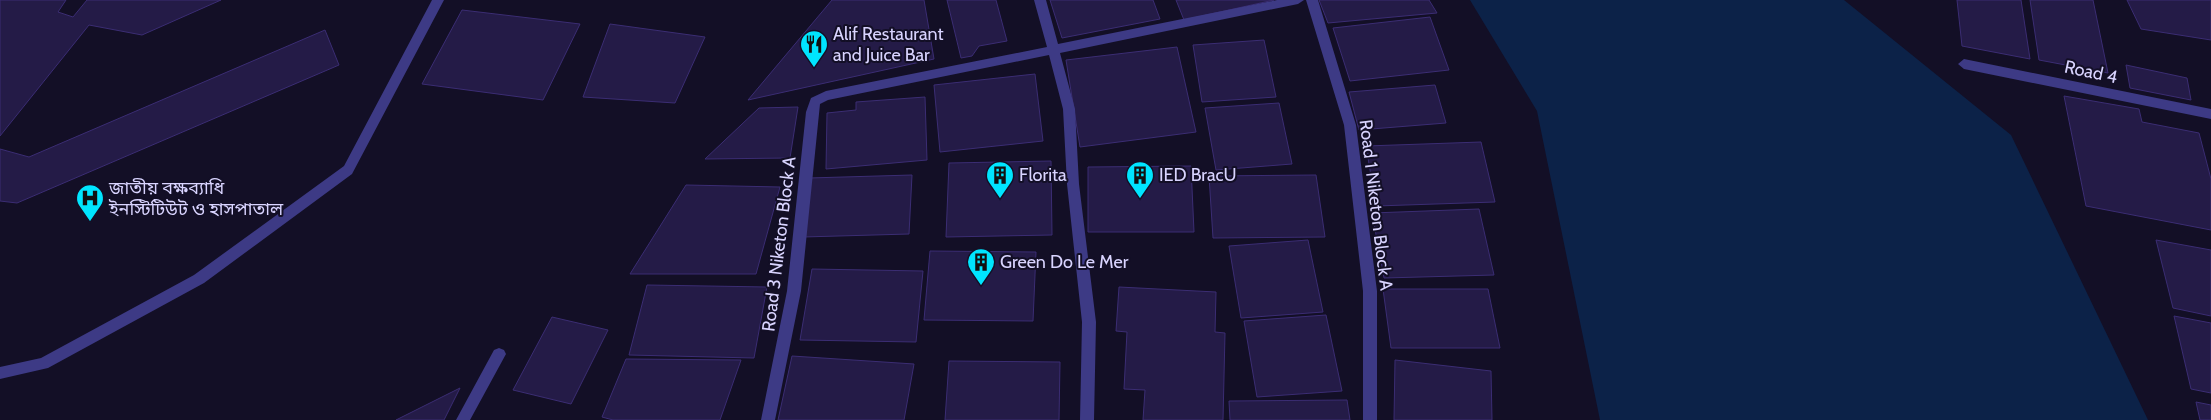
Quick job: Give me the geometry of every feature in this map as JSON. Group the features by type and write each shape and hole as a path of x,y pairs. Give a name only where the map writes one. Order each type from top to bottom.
{"street":[{"path":"0,373 43,364 199,279 348,170 438,0"},
{"path":"1040,0 1069,109 1073,184 1090,322 1087,420"},
{"path":"1054,51 1298,0"},
{"name":"Road 1 Niketon Block A","path":"1312,0 1350,125 1370,291 1370,420"},
{"name":"Road 3 Niketon Block A","path":"768,420 794,291 812,112 815,101 826,96 1054,51"},
{"name":"Road 4","path":"1964,64 2211,114"},
{"path":"463,420 500,354"}],"water":[{"path":"1470,0 1844,0 2011,135 2148,420 1600,420 1537,111"}],"building":[{"path":"0,0 66,0 58,12 73,17 87,0 221,0 142,35 89,25 0,136"},
{"path":"832,0 924,0 934,59 748,100"},
{"path":"947,0 996,0 1007,41 979,46 972,56 961,58"},
{"path":"1050,0 1153,0 1160,19 1062,38"},
{"path":"1176,0 1274,0 1184,20"},
{"path":"1319,0 1429,0 1437,13 1328,23"},
{"path":"1957,0 2021,0 2030,59 1962,46"},
{"path":"2030,0 2093,0 2108,73 2039,60"},
{"path":"2127,0 2211,0 2211,40 2141,29"},
{"path":"462,10 580,24 543,100 422,84"},
{"path":"1430,17 1449,70 1350,81 1333,28"},
{"path":"610,24 705,37 675,103 583,97"},
{"path":"325,30 339,65 17,203 0,201 0,149 29,157"},
{"path":"1264,40 1276,97 1202,102 1193,45"},
{"path":"1177,47 1196,132 1080,147 1066,60"},
{"path":"2126,65 2187,78 2191,100 2130,88"},
{"path":"1035,74 1043,141 940,152 934,85"},
{"path":"1435,85 1446,123 1359,130 1349,92"},
{"path":"2064,96 2139,109 2142,122 2199,133 2211,179 2211,230 2086,206"},
{"path":"925,97 927,160 826,169 827,113 856,110 856,102"},
{"path":"1279,103 1292,164 1216,170 1205,108"},
{"path":"798,107 790,158 705,159 759,108"},
{"path":"1481,142 1495,202 1376,206 1366,146"},
{"name":"Florita","path":"1051,161 1052,235 946,237 949,163"},
{"name":"IED BracU","path":"1191,166 1194,232 1088,232 1088,167"},
{"path":"912,175 909,234 803,237 809,178"},
{"path":"1316,175 1325,237 1213,238 1209,176"},
{"path":"686,185 780,187 756,274 630,274"},
{"path":"1479,209 1494,275 1384,278 1372,213"},
{"path":"1308,240 1323,312 1241,318 1229,246"},
{"path":"2156,240 2211,250 2211,316 2173,308"},
{"name":"Green Do Le Mer","path":"930,251 1036,252 1033,321 924,320"},
{"path":"812,269 923,271 916,342 800,340"},
{"path":"647,285 767,287 754,358 629,355"},
{"path":"1119,287 1216,292 1215,332 1225,333 1223,420 1143,420 1145,390 1124,389 1127,332 1116,331"},
{"path":"1383,289 1488,289 1500,348 1391,348"},
{"path":"1326,315 1342,391 1257,397 1244,321"},
{"path":"2174,316 2211,323 2211,393 2191,389"},
{"path":"552,317 608,330 571,404 513,390"},
{"path":"792,356 914,364 904,420 778,420"},
{"path":"626,359 741,360 720,420 613,420 602,417"},
{"path":"1395,360 1491,371 1492,420 1394,420"},
{"path":"949,361 1060,362 1059,420 945,420"},
{"path":"460,388 444,420 396,420"},
{"path":"1347,400 1350,420 1230,420 1229,401"},
{"path":"2196,402 2211,405 2211,420 2200,420"}],"place":[{"name":"Alif Restaurant and Juice Bar","path":"814,68"},
{"name":"Florita","path":"1000,199"},
{"name":"IED BracU","path":"1140,199"},
{"name":"জাতীয় বক্ষব্যাধি ইনস্টিটিউট ও হাসপাতাল","path":"90,222"},
{"name":"Green Do Le Mer","path":"981,286"}]}
